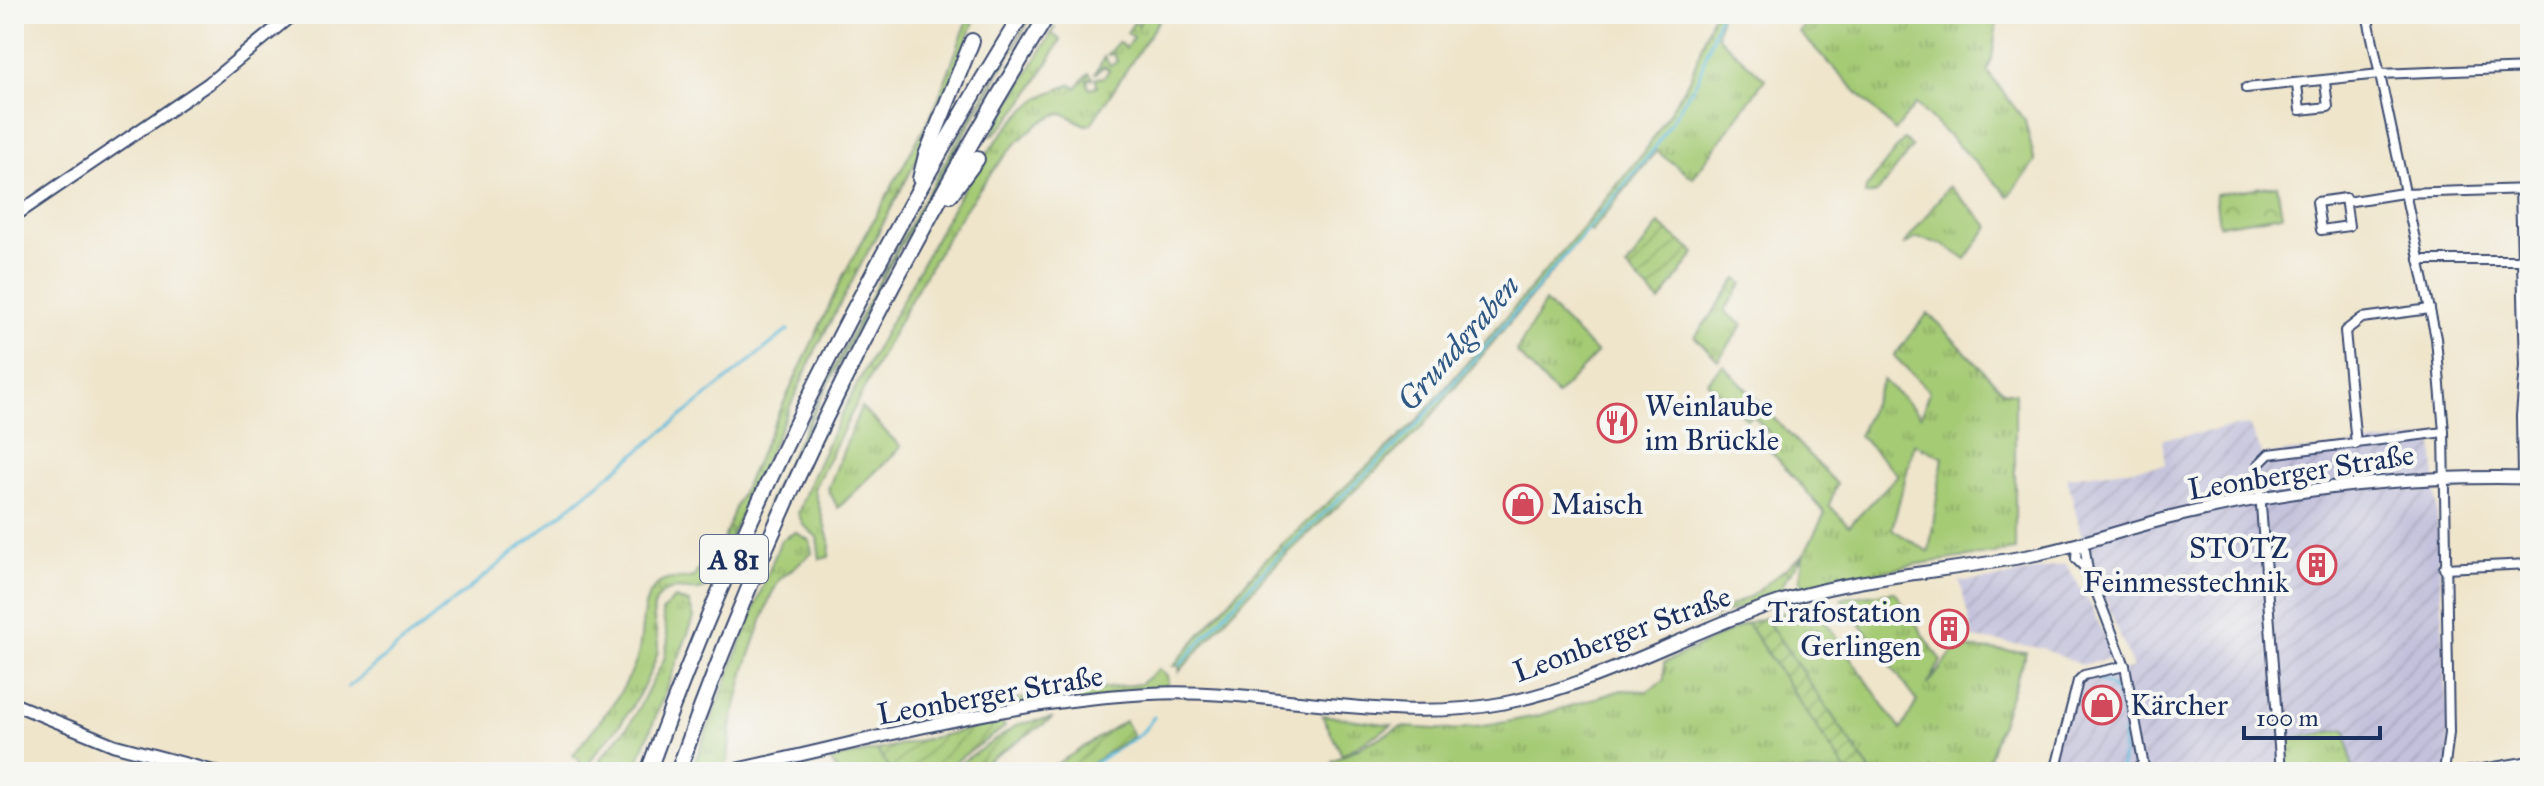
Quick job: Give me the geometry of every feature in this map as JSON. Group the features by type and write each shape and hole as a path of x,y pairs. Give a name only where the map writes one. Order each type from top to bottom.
{"highway":[{"name":"A 81","path":"648,772 760,499 833,351 916,195 1022,14"},
{"name":"A 81","path":"678,772 734,620 856,351 918,236 1048,14"},
{"path":"916,195 926,155 972,41"},
{"path":"918,236 977,159"}],"main road":[{"path":"14,216 208,84 293,14"},
{"name":"Leonberger Straße","path":"725,772 979,716 1080,698 1206,694 1403,711 1500,704 1575,684 1733,618 1794,597 1996,563 2174,516 2262,497 2363,482 2442,476 2526,478"},
{"path":"14,704 114,745 216,772"}],"street":[{"path":"2367,14 2430,309 2444,432 2442,476 2449,733 2448,762 2444,772"},
{"path":"2246,88 2380,74 2530,68"},
{"path":"2297,85 2300,110 2328,107 2325,82"},
{"path":"2346,202 2403,193 2525,189 2522,260 2526,272 2526,478"},
{"path":"2345,198 2346,202 2349,226 2321,230 2317,202 2345,198"},
{"path":"2419,260 2522,260"},
{"path":"2356,444 2345,331 2362,318 2430,309"},
{"path":"2281,772 2258,465 2269,454 2444,432"},
{"path":"2077,544 2088,557 2088,571 2125,666 2144,768 2132,772"},
{"path":"2444,568 2530,564"},
{"path":"2055,772 2078,681 2084,675 2125,666"},
{"path":"2465,772 2530,761"}],"shaded area":[{"path":"2249,425 2263,455 2433,437 2450,771 2145,772 2143,765 2134,772 2047,772 2075,672 2099,677 2133,668 2085,550 2067,477 2165,465 2162,439"},
{"path":"2066,564 2091,606 2114,658 2081,665 2042,648 1973,638 1960,581 1995,579"}],"green space":[{"path":"970,14 974,14 973,25 930,135 816,349 708,587 701,590 674,589 657,600 653,613 658,648 650,674 629,711 596,753 586,772 579,772 579,759 573,755 631,674 651,592 666,580 694,577 706,556 713,556 720,550 736,505 844,274 935,108"},
{"path":"1033,14 891,263 820,401 765,520 767,506 776,486 878,283 969,120"},
{"path":"1163,14 1091,124 1085,125 1063,113 1032,129 997,166 960,217 889,340 814,488 830,544 829,557 820,559 817,537 803,525 798,513 847,404 960,194 1013,121 1047,93 1072,84 1076,88 1089,73 1093,78 1087,80 1089,88 1097,86 1096,78 1104,77 1109,70 1104,66 1095,74 1104,57 1110,65 1117,61 1114,54 1107,55 1118,42 1126,48 1133,37 1127,33 1134,22 1139,25 1140,15"},
{"path":"1713,14 1721,14 1717,36 1765,79 1693,178 1656,151 1591,232 1588,229 1422,427 1268,572 1179,672 1180,666 1173,666 1264,561 1417,421 1585,225 1648,147 1691,77"},
{"path":"1812,14 1998,14 1992,59 1987,71 2025,121 2035,162 2009,196 1916,104 1895,131 1799,32"},
{"path":"1055,27 1052,34 1061,40 1040,76 1012,116 990,137"},
{"path":"1904,139 1912,147 1877,193 1865,195 1866,188"},
{"path":"2277,185 2282,215 2219,225 2215,194"},
{"path":"1949,186 1989,226 1966,259 1942,244 1917,238 1903,246"},
{"path":"1659,224 1695,253 1660,302 1626,268"},
{"path":"1737,279 1743,284 1724,311 1743,325 1718,360 1695,337"},
{"path":"1545,302 1597,353 1557,395 1516,352"},
{"path":"1928,313 2003,391 2015,393 2015,550 1918,564 1807,588 1800,580 1803,557 1783,582 1783,593 1694,624 1751,596 1804,554 1825,513 1768,448 1773,438 1753,415 1747,419 1707,382 1723,365 1837,484 1829,505 1849,526 1898,475 1859,435 1883,380 1921,416 1929,391 1894,356","holes":["1914,444 1943,457 1929,552 1892,529"]},
{"path":"861,407 901,447 838,508 828,489"},
{"path":"796,532 810,541 812,553 780,579 771,595 745,669 731,726 728,761 721,768 691,772 781,540"},
{"path":"1895,592 1941,661 1927,686 1956,648 2026,652 1984,772 1871,772 1765,618 1813,604 1901,730 1917,701 1841,598"},
{"path":"674,598 689,603 694,618 634,772 598,772 601,758 630,724 664,660 668,640 662,612"},
{"path":"1765,618 1871,772 1847,772 1747,623"},
{"path":"1747,623 1847,772 1726,772 1723,768 1714,772 1338,772 1332,761 1401,727 1452,730 1490,725 1537,716 1622,690 1647,691 1664,680 1664,663"},
{"path":"1159,669 1167,676 1168,683 1163,689 886,734 885,727 1003,701 1140,684"},
{"path":"1322,715 1392,725 1342,755"},
{"path":"1053,718 971,772 947,772 1019,724"},
{"path":"1125,721 1133,736 1079,772 1044,772"},
{"path":"1002,722 1005,727 940,772 892,772 877,750"},
{"path":"2346,729 2353,772 2287,772 2286,740"},
{"path":"877,750 892,772 838,772 830,760"}],"waterway":[{"name":"Grundgraben","path":"1180,665 1264,570 1416,426 1588,229 1654,149 1698,79 1720,14"},
{"path":"348,687 788,330"},
{"path":"2098,680 2115,691 2124,722"},
{"name":"Grundgraben","path":"1081,772 1141,734 1154,717"},
{"path":"2121,772 2124,731"}],"place":[{"name":"Weinlaube im Brückle","path":"1617,423"},
{"name":"Maisch","path":"1523,504"},
{"name":"STOTZ Feinmesstechnik","path":"2317,565"},
{"name":"Trafostation Gerlingen","path":"1949,629"},
{"name":"Kärcher","path":"2102,705"}]}
